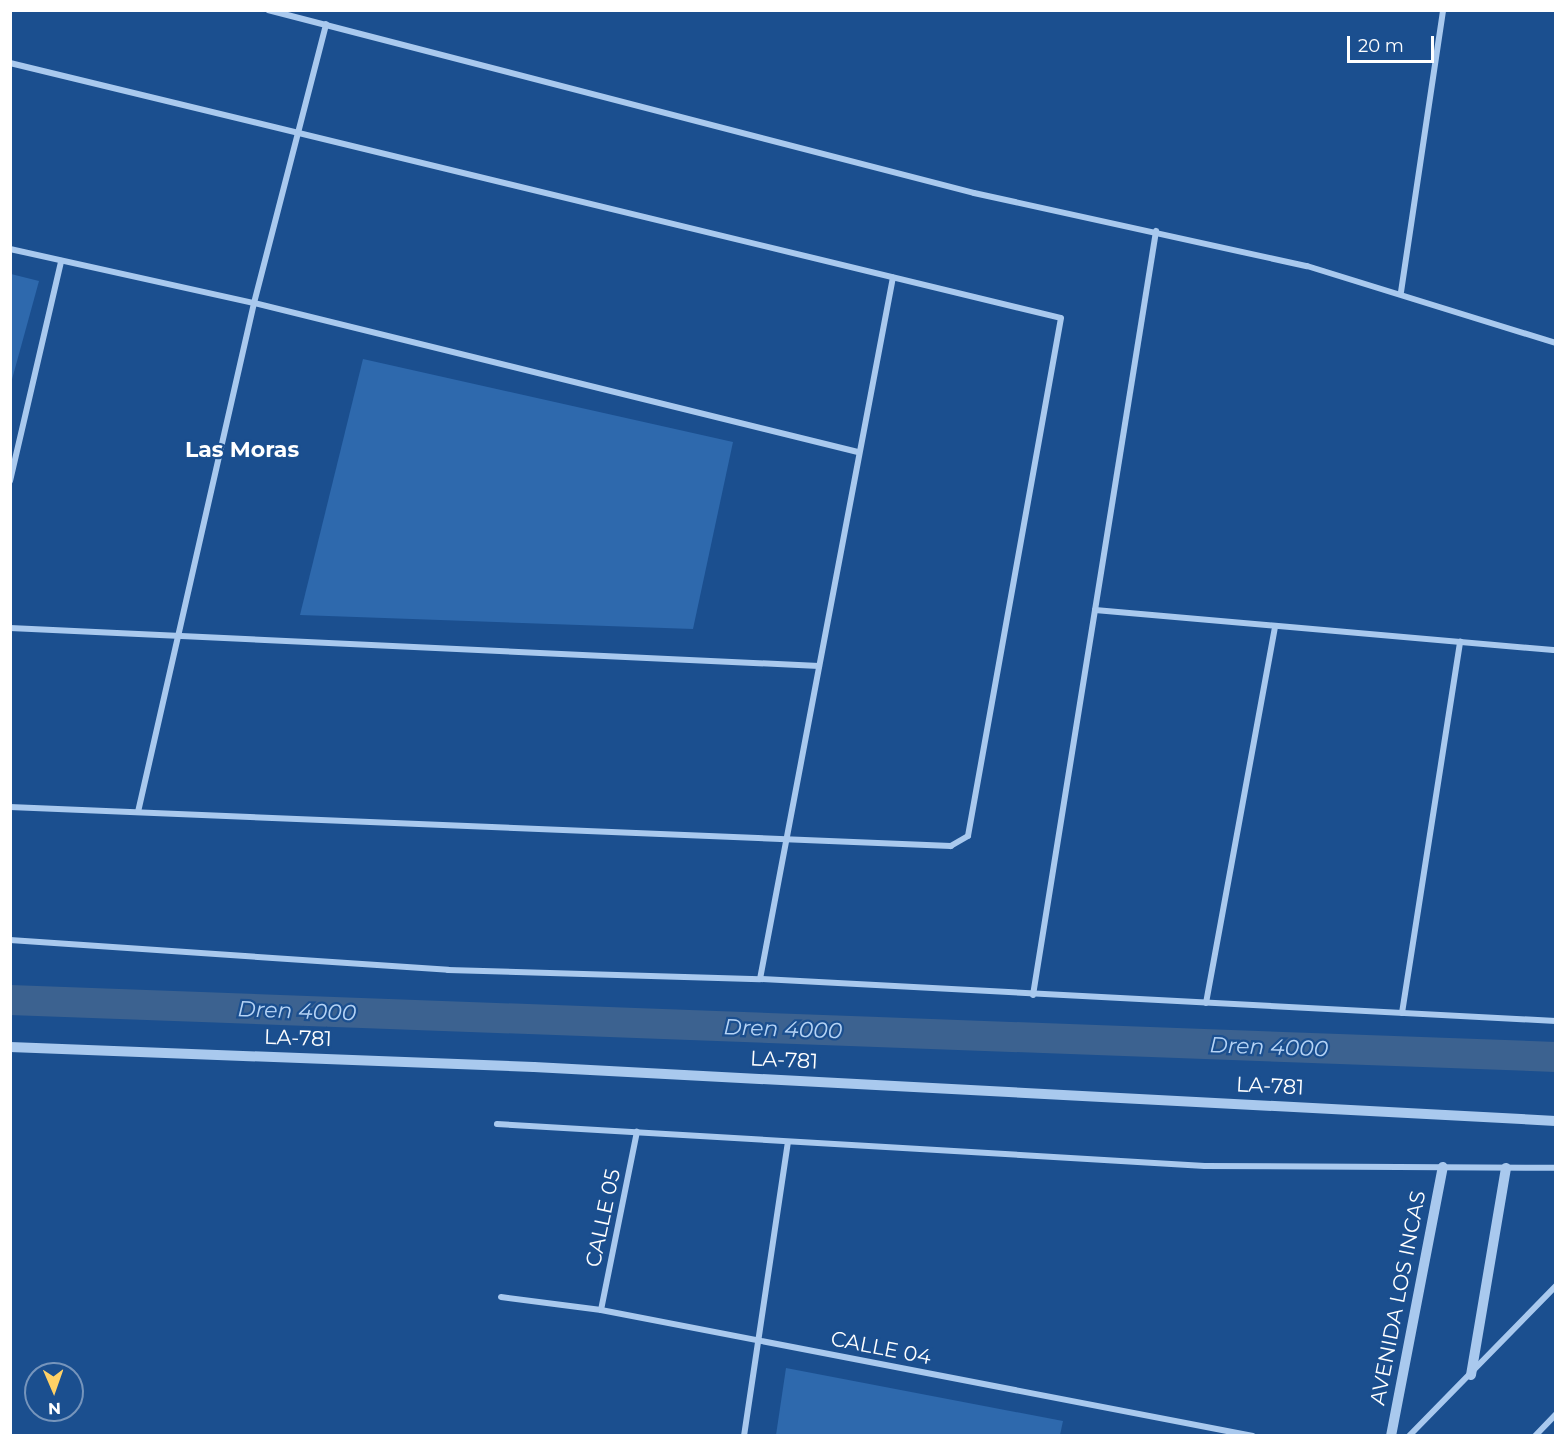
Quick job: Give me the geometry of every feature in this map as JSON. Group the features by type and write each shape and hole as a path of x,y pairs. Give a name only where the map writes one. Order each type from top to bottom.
{"street":[{"path":"268,10 974,193 1156,231 1401,292 1556,343"},
{"path":"1401,292 1443,10"},
{"path":"138,812 295,130 326,24"},
{"path":"10,63 295,130 1062,318 968,836 951,846 785,837 10,807"},
{"path":"1033,995 1156,231"},
{"path":"10,249 254,303 858,452"},
{"path":"10,481 61,261"},
{"path":"760,979 785,837 893,277"},
{"path":"1095,610 1556,650"},
{"path":"1206,1003 1275,626"},
{"path":"10,628 819,666"},
{"path":"1402,1013 1460,642"},
{"path":"10,940 448,970 760,979 1556,1021"},
{"name":"LA-781","path":"10,1047 534,1067 1556,1121"},
{"path":"497,1124 1205,1166 1556,1168"},
{"name":"CALLE 05","path":"601,1310 637,1132"},
{"path":"744,1436 788,1142"},
{"name":"AVENIDA LOS INCAS","path":"1391,1436 1443,1167"},
{"path":"1471,1375 1506,1168"},
{"path":"1409,1436 1556,1286"},
{"name":"CALLE 04","path":"501,1297 601,1310 1253,1436"},
{"path":"1535,1436 1556,1414"}],"shaded area":[{"path":"10,274 39,281 11,383"},
{"path":"363,359 733,442 693,629 300,615"},
{"path":"786,1368 1063,1421 1060,1435 776,1435"}],"waterway":[{"name":"Dren 4000","path":"10,1000 1556,1057"}],"district":[{"name":"Las Moras","path":"242,450"}]}
